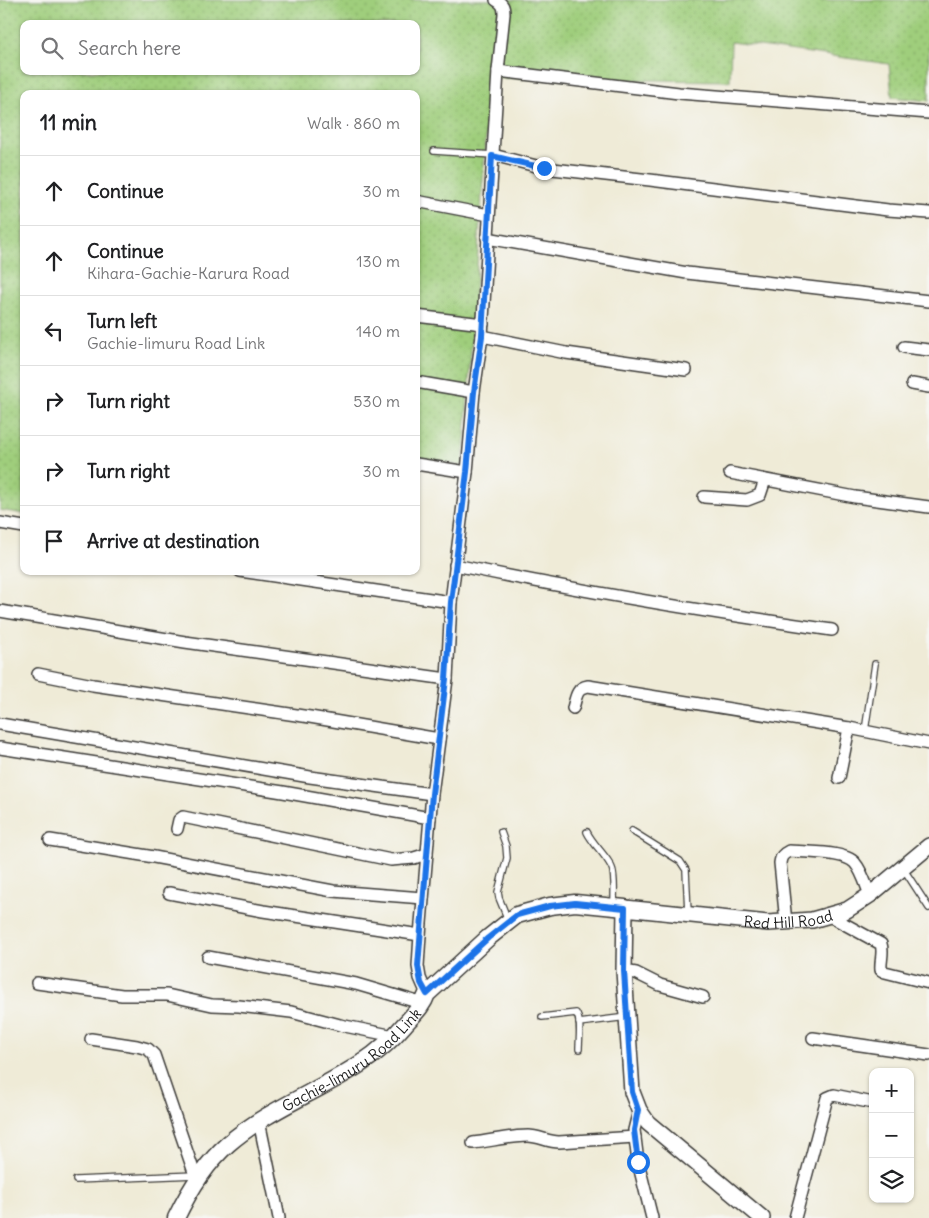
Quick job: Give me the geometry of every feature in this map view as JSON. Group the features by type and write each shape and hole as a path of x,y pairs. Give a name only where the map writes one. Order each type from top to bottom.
{"main road":[{"name":"Gachie-limuru Road Link","path":"176,1218 196,1178 228,1144 260,1121 363,1062 394,1036 425,999 517,915 550,906 575,903 619,908"}],"street":[{"path":"208,957 356,984 425,999 418,966 423,898 432,794 446,679 451,602 483,324 492,156 504,6 496,0"},
{"path":"498,71 679,93 929,113"},
{"path":"492,156 544,168 888,210 929,213"},
{"path":"420,202 489,215"},
{"path":"487,238 687,273 929,301"},
{"path":"420,316 483,324"},
{"path":"482,336 566,353 686,370"},
{"path":"904,347 929,350"},
{"path":"420,383 474,392"},
{"path":"912,384 929,387"},
{"path":"420,465 467,472"},
{"path":"730,474 929,507"},
{"path":"704,497 747,500 760,495 765,480"},
{"path":"0,523 20,526"},
{"path":"455,565 552,585 688,609 832,630"},
{"path":"267,575 451,602"},
{"path":"0,611 185,642 446,679"},
{"path":"38,674 92,685 310,717 439,739"},
{"path":"573,708 578,691 582,687 588,686 849,728 929,744"},
{"path":"0,724 310,778 432,794"},
{"path":"840,778 849,728"},
{"path":"0,748 283,792 430,818"},
{"path":"177,829 179,820 183,817 392,860 414,858 427,854"},
{"path":"50,840 154,857 333,891 423,898"},
{"name":"Red Hill Road","path":"619,908 768,923 812,920 847,910 870,895 929,846"},
{"path":"786,922 780,862 784,853 789,851 833,854 851,860 856,864 870,895"},
{"path":"169,893 263,911 420,935"},
{"path":"619,908 632,1092 638,1110 648,1123 762,1218"},
{"path":"828,915 881,944 883,948 881,970 929,983"},
{"path":"624,971 636,973 660,985 704,997"},
{"path":"37,984 122,995 167,996 212,1006 239,1006 292,1012 340,1025 394,1036"},
{"path":"813,1038 929,1055"},
{"path":"91,1039 137,1046 148,1049 154,1055 196,1178"},
{"path":"795,1218 827,1098 834,1095 869,1102"},
{"path":"638,1110 634,1130 638,1162 652,1218"},
{"path":"260,1121 279,1218"},
{"path":"473,1144 527,1136 550,1142 635,1137"}],"lane":[{"path":"434,151 492,156"},
{"path":"865,731 876,664"},
{"path":"632,831 684,865 686,870 688,915"},
{"path":"501,832 506,846 507,858 498,892 508,922"},
{"path":"587,832 591,842 605,857 613,870 619,908"},
{"path":"903,868 929,908"},
{"path":"542,1017 576,1013 579,1023 579,1049"},
{"path":"579,1023 627,1017"},
{"path":"76,1180 196,1178"}],"green space":[{"path":"0,0 929,0 929,101 892,97 889,64 731,42 730,81 490,78 463,466 420,458 420,90 20,90 20,513 0,510"}],"route":[{"path":"544,168 492,156 482,336 451,602 446,679 432,794 418,966 421,983 427,994 488,938 517,915 550,906 575,903 625,908 624,971 632,1092 638,1110 634,1130 638,1162"}]}
